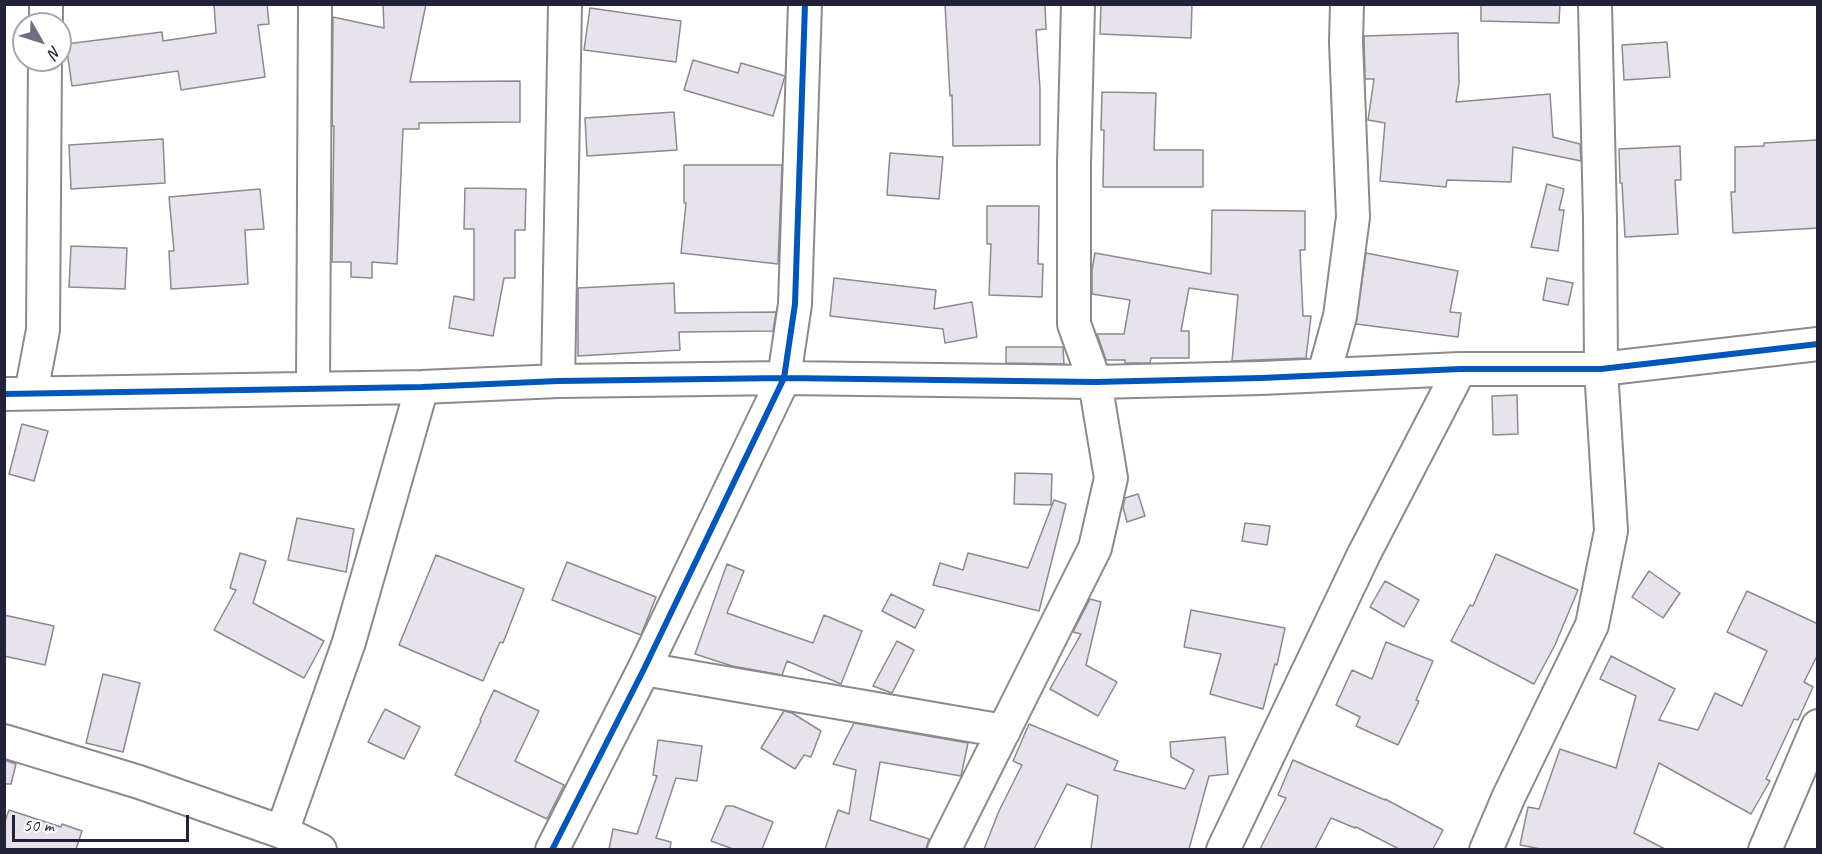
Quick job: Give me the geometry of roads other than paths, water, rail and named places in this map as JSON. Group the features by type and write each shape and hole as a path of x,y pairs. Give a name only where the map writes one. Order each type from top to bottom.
{"street":[{"path":"313,389 315,4"},
{"path":"558,381 566,4"},
{"path":"552,849 644,669 784,378 795,303 805,4"},
{"path":"944,849 1095,548 1111,478 1095,382 1074,324 1074,164 1078,4"},
{"path":"1324,374 1340,316 1353,217 1346,42 1347,4"},
{"path":"1486,849 1509,796 1592,625 1611,531 1601,369 1595,4"},
{"path":"45,72 43,330 18,394 784,378 1095,382 1261,378 1460,369 1601,369 1818,344"},
{"path":"1223,849 1364,554 1460,369"},
{"path":"282,832 349,642 422,387"},
{"path":"644,669 1004,731"},
{"path":"1765,849 1818,726"},
{"path":"4,741 139,782 282,832 320,849"}]}
